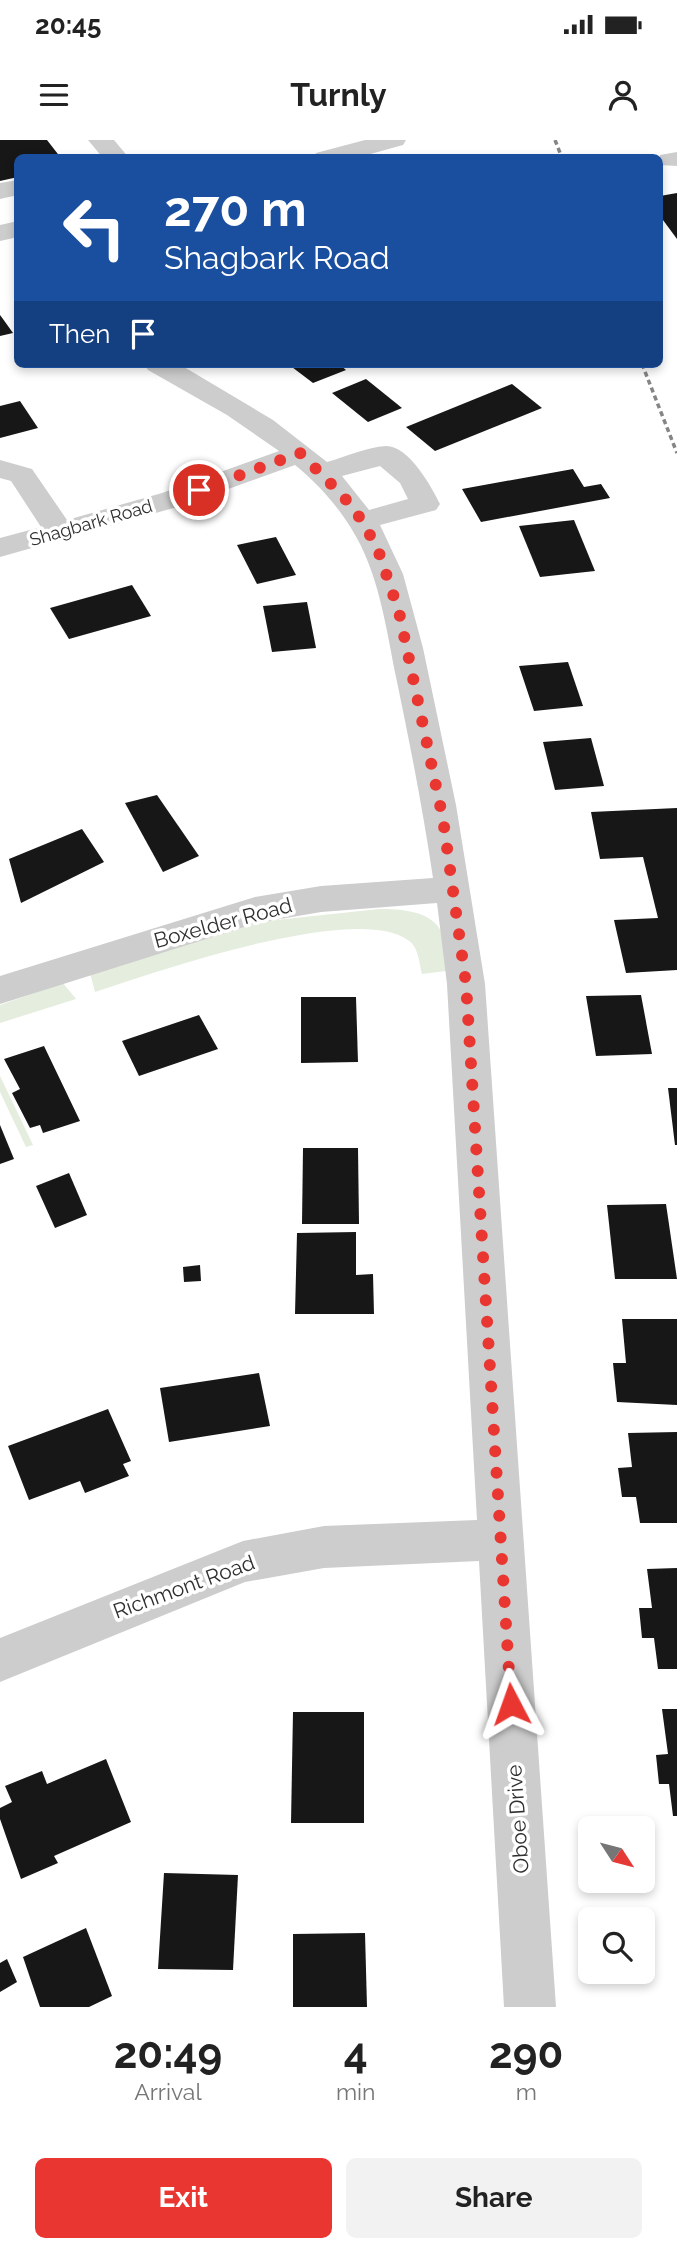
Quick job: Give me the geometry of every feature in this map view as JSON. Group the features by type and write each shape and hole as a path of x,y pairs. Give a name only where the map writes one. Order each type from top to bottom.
{"street":[{"path":"100,140 113,154"},
{"path":"340,154 394,140"},
{"name":"Oboe Drive","path":"165,368 220,398 310,463 341,494 377,547 399,612 443,819 466,984 530,2007"},
{"name":"Shagbark Road","path":"0,548 310,463 386,455 413,480 425,504 361,521"},
{"path":"0,470 22,475 60,532"},
{"name":"Boxelder Road","path":"0,990 255,911 321,899 453,889"},
{"name":"Richmont Road","path":"0,1660 243,1562 324,1547 500,1539"}],"green space":[{"path":"379,909 413,912 436,924 444,940 446,971 422,974 416,951 408,940 382,931 346,929 302,934 254,944 95,992 90,973 208,936 267,921"},
{"path":"63,983 76,999 0,1023 0,1005"},
{"path":"0,1076 33,1145 26,1147 0,1092"}],"building":[{"path":"0,140 47,140 58,154 14,154 14,178 0,181"},
{"path":"677,193 677,239 663,220 663,195"},
{"path":"0,315 3,319 13,333 0,336"},
{"path":"293,368 346,370 313,383"},
{"path":"366,379 402,408 368,422 332,393"},
{"path":"512,384 542,408 435,451 406,427"},
{"path":"20,401 38,428 0,438 0,406"},
{"path":"573,469 584,487 601,484 610,498 481,522 462,489"},
{"path":"574,520 595,571 540,577 519,526"},
{"path":"276,537 296,575 257,584 237,545"},
{"path":"132,585 151,616 69,639 50,608"},
{"path":"307,602 316,648 272,652 263,606"},
{"path":"568,662 583,706 534,711 519,666"},
{"path":"591,738 604,786 555,790 543,742"},
{"path":"157,795 199,856 163,872 125,803"},
{"path":"677,808 677,970 626,973 614,920 658,918 643,857 600,859 591,812"},
{"path":"82,829 104,862 21,903 9,859"},
{"path":"641,995 652,1054 596,1056 586,996"},
{"path":"301,997 356,997 358,1062 301,1063"},
{"path":"199,1015 218,1049 139,1076 122,1041"},
{"path":"44,1046 80,1121 43,1133 40,1125 30,1128 12,1093 20,1089 4,1059"},
{"path":"668,1088 677,1088 677,1145 675,1145"},
{"path":"0,1125 14,1159 0,1164"},
{"path":"303,1148 358,1148 359,1224 302,1224"},
{"path":"69,1173 87,1215 55,1228 36,1186"},
{"path":"666,1204 677,1279 615,1279 607,1205"},
{"path":"356,1232 356,1275 373,1274 374,1314 295,1314 297,1233"},
{"path":"200,1265 201,1281 184,1282 183,1267"},
{"path":"622,1319 677,1319 677,1405 617,1402 613,1363 626,1363"},
{"path":"259,1373 270,1426 169,1442 160,1388"},
{"path":"108,1409 131,1461 123,1464 129,1476 85,1493 80,1481 29,1500 8,1446"},
{"path":"677,1432 677,1523 640,1523 636,1497 622,1497 618,1468 632,1467 628,1433"},
{"path":"677,1568 677,1669 658,1669 654,1638 642,1638 639,1608 652,1608 647,1569"},
{"path":"662,1709 677,1709 677,1816 673,1816 669,1784 659,1784 656,1755 668,1754"},
{"path":"293,1712 364,1712 364,1823 291,1823"},
{"path":"106,1759 131,1822 54,1856 58,1863 21,1879 0,1819 0,1808 12,1802 5,1786 42,1771 47,1784"},
{"path":"164,1873 238,1875 233,1970 158,1969"},
{"path":"86,1928 112,1996 89,2007 40,2007 23,1957"},
{"path":"365,1933 367,2007 293,2007 293,1934"},
{"path":"7,1959 17,1982 0,1992 0,1963"}],"railway":[{"path":"555,140 560,154"},
{"path":"644,368 677,453"}],"route":[{"path":"199,490 300,453 355,510 377,547 399,612 443,819 466,984 511,1704"}]}
